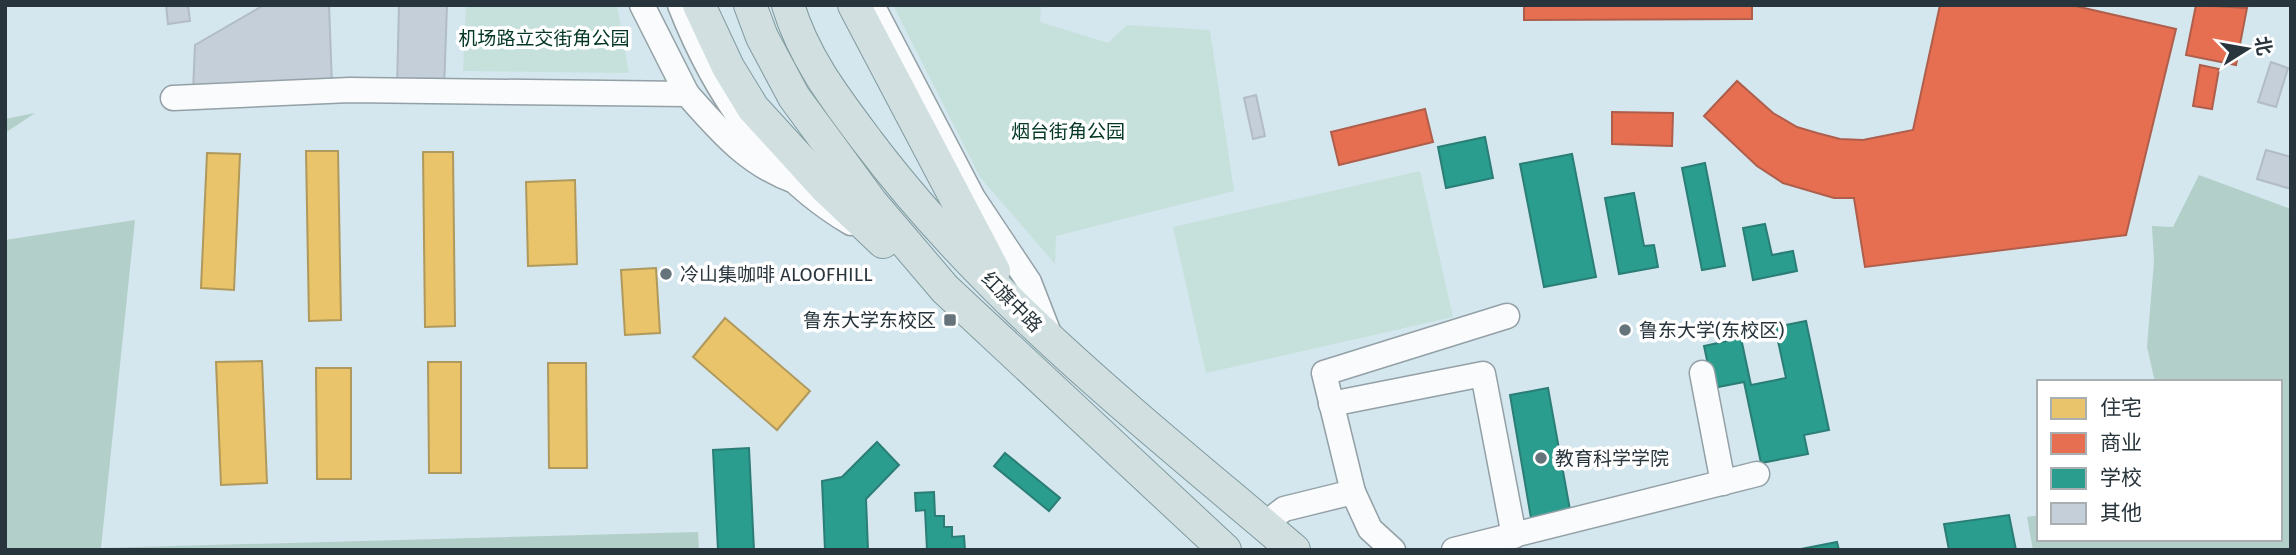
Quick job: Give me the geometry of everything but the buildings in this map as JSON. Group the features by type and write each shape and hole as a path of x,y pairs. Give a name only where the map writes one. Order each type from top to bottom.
{"main road":[{"path":"699,5 728,67 753,108 780,140 878,238 945,289"},
{"name":"红旗中路","path":"750,5 762,37 794,97 872,202 945,289 1217,545"},
{"name":"红旗中路","path":"788,5 796,29 820,79 898,182 1013,306 1052,343 1294,550"},
{"path":"853,5 1013,306"}],"lane":[{"path":"642,5 687,93 732,143 769,172 797,182"},
{"path":"680,5 721,95 744,127 817,203 878,238"},
{"path":"872,5 973,198 1029,282 1052,343"},
{"path":"173,98 350,90 687,93"},
{"path":"1393,550 1370,529 1353,492 1324,373 1507,316"},
{"path":"1331,404 1483,373 1514,536"},
{"path":"1702,373 1723,483"},
{"path":"1454,550 1757,474"},
{"path":"1264,525 1284,509 1353,492"}],"green space":[{"name":"机场路立交街角公园","path":"466,5 617,5 629,73 463,71"},
{"name":"烟台街角公园","path":"893,5 1041,5 1040,22 1108,43 1127,25 1210,30 1234,191 1056,236 1055,264 980,177"},
{"path":"35,113 5,133 5,119"},
{"path":"1420,171 1453,317 1206,373 1173,227"},
{"path":"2199,175 2291,209 2291,550 2033,550 2027,517 2037,515 2037,541 2282,541 2282,380 2155,380 2147,347 2154,261 2152,226 2173,227"},
{"path":"135,220 101,548 698,532 699,550 5,550 5,240"}],"place":[{"name":"冷山集咖啡 ALOOFHILL","path":"666,274"},
{"name":"鲁东大学东校区","path":"950,320"},
{"name":"鲁东大学(东校区)","path":"1625,330"},
{"name":"教育科学学院","path":"1541,458"}]}
